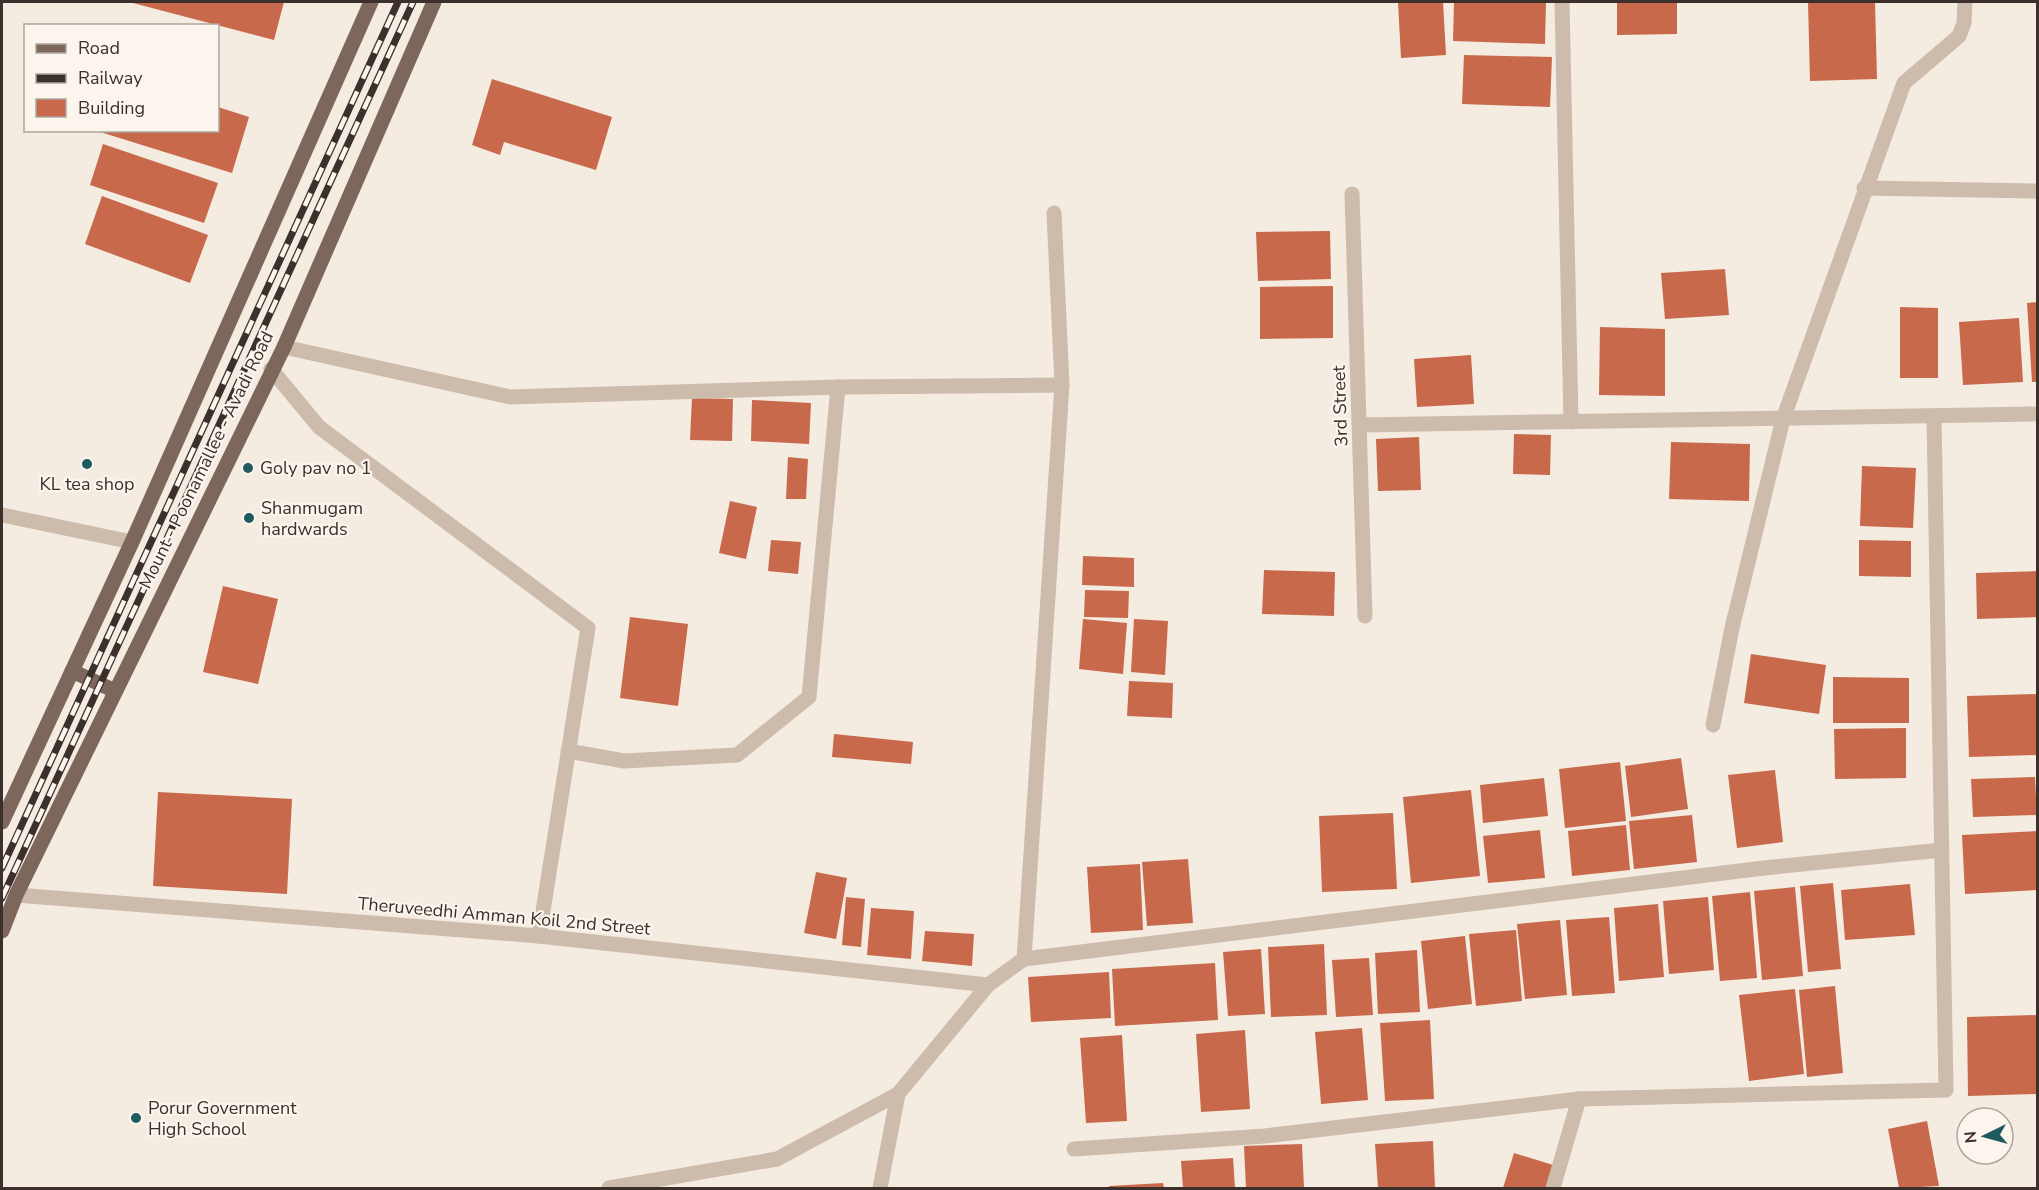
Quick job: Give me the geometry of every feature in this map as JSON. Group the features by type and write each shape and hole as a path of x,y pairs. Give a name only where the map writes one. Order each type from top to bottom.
{"main road":[{"name":"Mount - Poonamallee - Avadi Road","path":"2,822 132,542 371,2"},
{"name":"Mount - Poonamallee - Avadi Road","path":"2,931 16,895 271,369 284,347 434,2"},
{"path":"72,671 115,691"}],"street":[{"path":"1562,2 1571,422"},
{"path":"1713,725 1732,628 1783,419 1864,188 1904,83 1959,36 1964,23 1965,2"},
{"path":"1864,188 2037,191"},
{"name":"3rd Street","path":"1352,194 1365,616"},
{"path":"1024,959 1062,385 1054,213"},
{"path":"284,347 510,397 838,387 1062,385"},
{"path":"271,369 319,427 588,628 539,936"},
{"path":"568,751 624,761 737,755 808,697 838,387"},
{"path":"1360,425 2037,414"},
{"path":"1074,1149 1265,1136 1579,1099 1946,1090 1934,416"},
{"path":"2,515 132,542"},
{"path":"609,1188 777,1159 898,1094 988,985 1024,959 1752,869 1942,850"},
{"name":"Theruveedhi Amman Koil 2nd Street","path":"16,895 539,936 988,985"},
{"path":"880,1188 898,1094"},
{"path":"1553,1188 1579,1099"}],"building":[{"path":"129,2 284,2 274,40"},
{"path":"1398,2 1443,2 1446,55 1401,58"},
{"path":"1454,2 1546,2 1545,44 1453,41"},
{"path":"1617,2 1677,2 1677,34 1617,35"},
{"path":"1808,2 1875,2 1877,79 1810,81"},
{"path":"1464,55 1552,57 1550,107 1462,104"},
{"path":"492,79 612,117 596,170 504,142 500,155 472,145"},
{"path":"219,107 249,117 232,173 100,132 219,132"},
{"path":"103,144 218,183 204,223 90,185"},
{"path":"102,196 208,235 190,283 85,244"},
{"path":"1330,231 1331,279 1258,281 1256,232"},
{"path":"1725,269 1729,315 1665,319 1661,273"},
{"path":"1333,286 1333,338 1260,339 1260,287"},
{"path":"2038,302 2038,382 2032,382 2027,303"},
{"path":"1900,307 1938,308 1938,378 1900,378"},
{"path":"2019,318 2023,382 1963,385 1959,322"},
{"path":"1600,327 1665,329 1665,396 1599,395"},
{"path":"1471,355 1474,404 1417,407 1414,359"},
{"path":"692,398 733,399 732,441 690,440"},
{"path":"752,400 811,403 809,444 751,441"},
{"path":"1514,434 1551,435 1550,475 1513,474"},
{"path":"1419,437 1421,490 1378,491 1376,439"},
{"path":"1671,442 1750,444 1749,501 1669,499"},
{"path":"788,457 808,459 806,499 786,499"},
{"path":"1862,466 1916,468 1913,528 1860,526"},
{"path":"730,501 757,507 746,559 719,553"},
{"path":"771,540 801,542 798,574 768,571"},
{"path":"1859,540 1911,541 1911,577 1859,576"},
{"path":"1083,556 1134,558 1134,587 1082,585"},
{"path":"1264,570 1335,572 1334,616 1262,614"},
{"path":"2038,571 2038,617 1977,619 1976,573"},
{"path":"223,586 278,599 258,684 203,672"},
{"path":"1085,590 1129,591 1128,618 1084,617"},
{"path":"630,617 688,624 678,706 620,698"},
{"path":"1083,619 1127,623 1123,674 1079,669"},
{"path":"1134,619 1168,621 1165,675 1131,672"},
{"path":"1751,654 1826,665 1819,714 1744,703"},
{"path":"1833,677 1909,678 1909,723 1833,723"},
{"path":"1129,681 1173,683 1172,718 1127,716"},
{"path":"2038,694 2038,755 1969,757 1967,696"},
{"path":"1906,728 1906,778 1835,779 1834,729"},
{"path":"834,734 913,742 911,764 832,757"},
{"path":"1681,758 1688,809 1631,817 1625,766"},
{"path":"1620,762 1626,821 1565,828 1559,769"},
{"path":"1775,770 1783,842 1737,848 1728,775"},
{"path":"2035,777 2037,815 1973,817 1971,779"},
{"path":"1544,778 1548,816 1483,823 1480,785"},
{"path":"1471,790 1480,876 1411,883 1403,797"},
{"path":"158,792 292,799 287,894 153,886"},
{"path":"1393,813 1397,889 1322,892 1319,816"},
{"path":"1692,815 1697,862 1634,869 1629,821"},
{"path":"1626,825 1630,870 1572,876 1568,831"},
{"path":"1540,830 1545,878 1488,883 1483,836"},
{"path":"2038,831 2038,890 1965,894 1962,835"},
{"path":"1188,859 1193,923 1147,926 1142,862"},
{"path":"1140,864 1143,930 1091,933 1087,867"},
{"path":"816,872 847,878 836,939 804,933"},
{"path":"1833,883 1841,969 1808,972 1800,886"},
{"path":"1910,884 1915,935 1845,940 1841,890"},
{"path":"1795,887 1803,976 1762,980 1754,891"},
{"path":"1750,892 1757,978 1720,981 1712,896"},
{"path":"846,897 865,899 861,947 842,945"},
{"path":"1708,897 1714,970 1669,974 1663,901"},
{"path":"1658,904 1664,977 1619,981 1614,908"},
{"path":"871,908 914,911 911,959 867,955"},
{"path":"1609,917 1615,993 1572,996 1566,920"},
{"path":"1560,920 1567,995 1525,999 1517,924"},
{"path":"1516,930 1522,1001 1476,1006 1469,934"},
{"path":"925,931 974,934 972,966 922,961"},
{"path":"1465,936 1472,1004 1428,1009 1421,941"},
{"path":"1324,944 1327,1015 1271,1017 1268,947"},
{"path":"1261,949 1265,1014 1228,1016 1223,952"},
{"path":"1417,950 1420,1012 1378,1014 1375,953"},
{"path":"1369,958 1373,1015 1336,1017 1332,960"},
{"path":"1215,963 1218,1020 1115,1026 1112,969"},
{"path":"1109,972 1111,1018 1031,1022 1028,977"},
{"path":"1835,986 1843,1073 1807,1077 1799,990"},
{"path":"1795,989 1804,1074 1749,1081 1739,995"},
{"path":"2038,1015 2038,1094 1968,1096 1967,1017"},
{"path":"1430,1020 1434,1099 1385,1101 1380,1023"},
{"path":"1362,1028 1368,1100 1321,1104 1315,1032"},
{"path":"1245,1030 1250,1109 1201,1112 1196,1034"},
{"path":"1122,1035 1127,1121 1086,1123 1080,1038"},
{"path":"1927,1121 1939,1186 1899,1188 1888,1129"},
{"path":"1433,1141 1435,1188 1378,1188 1375,1144"},
{"path":"1302,1144 1304,1188 1246,1188 1244,1146"},
{"path":"1514,1153 1553,1165 1546,1188 1503,1188"},
{"path":"1233,1158 1235,1188 1183,1188 1181,1161"},
{"path":"1163,1183 1164,1188 1109,1188 1109,1186"}],"railway":[{"path":"2,868 398,2"},
{"path":"2,898 413,2"}],"place":[{"name":"KL tea shop","path":"87,464"},
{"name":"Goly pav no 1","path":"248,468"},
{"name":"Shanmugam hardwards","path":"249,518"},
{"name":"Porur Government High School","path":"136,1118"}]}
